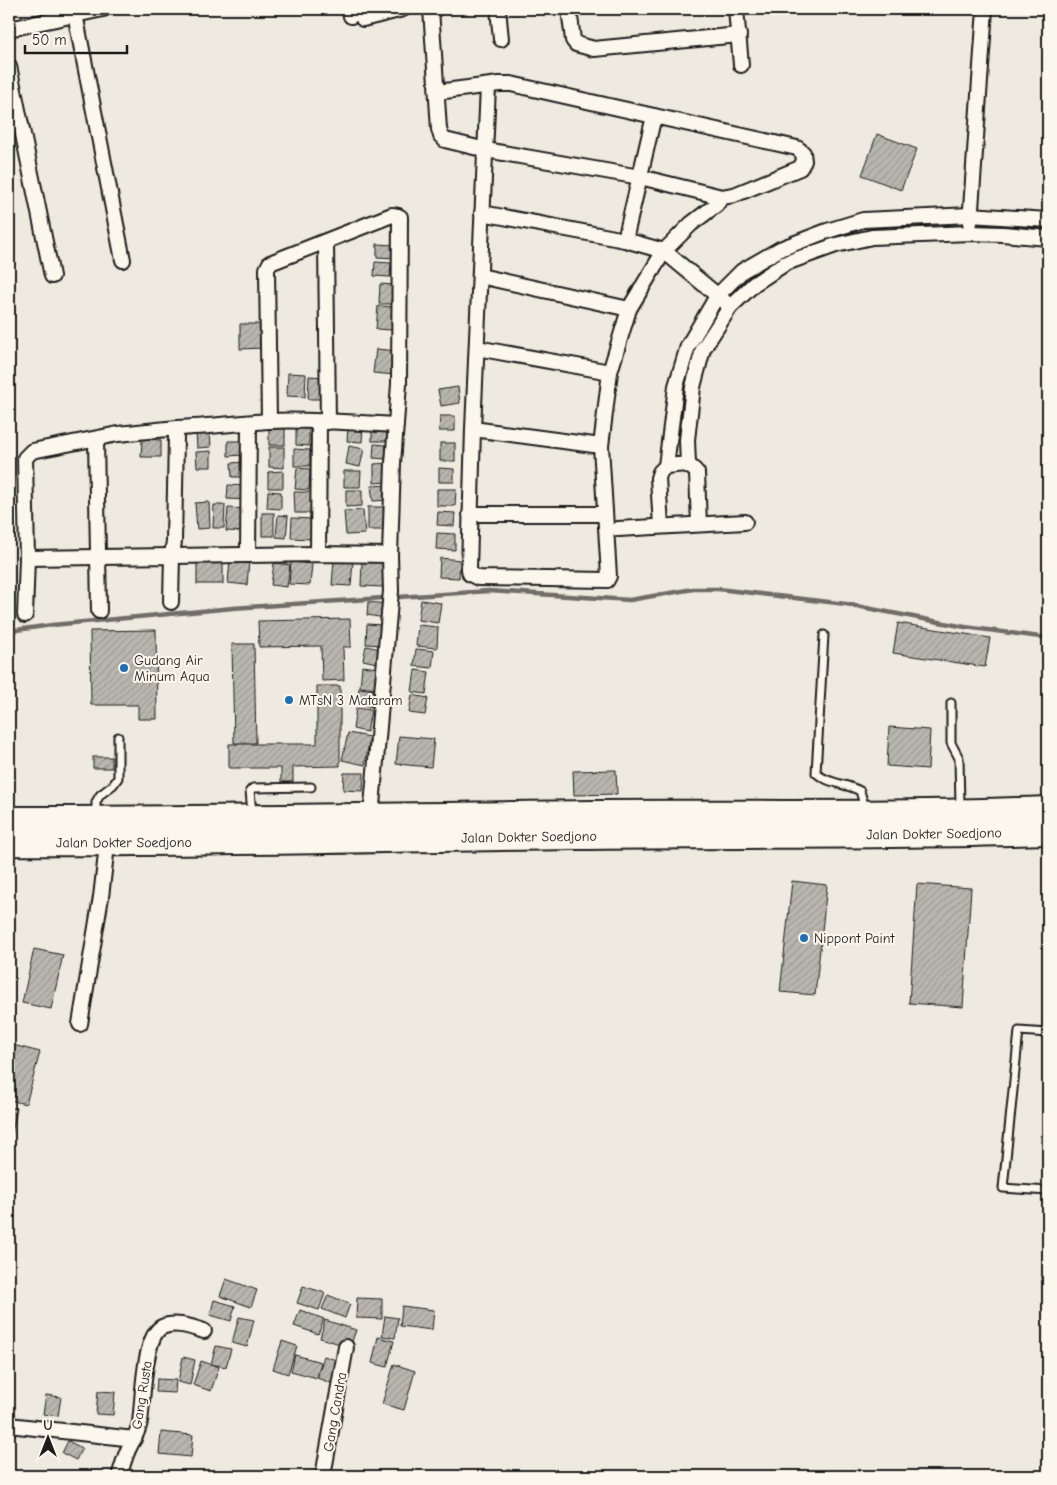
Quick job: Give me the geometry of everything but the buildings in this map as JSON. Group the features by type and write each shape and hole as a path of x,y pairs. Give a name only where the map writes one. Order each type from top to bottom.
{"highway":[{"name":"Jalan Dokter Soedjono","path":"9,820 104,834 592,825 962,821 1048,810"},
{"name":"Jalan Dokter Soedjono","path":"626,825 866,813 1048,831"},
{"name":"Jalan Dokter Soedjono","path":"9,842 253,818 371,817 592,825"}],"street":[{"path":"9,30 103,9"},
{"path":"354,15 403,9"},
{"path":"431,9 437,92 440,129 445,140 486,150 640,178 722,197 800,168 804,161 804,153 797,148 510,84 437,92"},
{"path":"498,9 501,39"},
{"path":"569,9 573,40 576,44 594,49 738,35"},
{"path":"736,9 740,65"},
{"path":"970,234 985,9"},
{"path":"75,14 123,260"},
{"path":"9,66 52,276"},
{"path":"488,86 470,514 469,569 470,574 478,578 607,580 609,576 601,446 610,372 629,309 664,251 691,224 716,206 722,197"},
{"path":"625,240 654,116"},
{"path":"482,213 625,240 664,251 730,307"},
{"path":"269,421 267,269 272,261 396,214 400,217 399,384 390,555 391,591 371,817"},
{"path":"661,526 658,478 660,472 666,466 676,386 688,346 716,296 742,271 780,249 863,220 970,216 1048,220"},
{"path":"688,464 687,440 692,386 703,349 730,307 754,284 786,263 836,245 872,237 1003,234 1048,238"},
{"path":"318,554 324,422 326,242"},
{"path":"480,276 629,309"},
{"path":"478,348 610,372"},
{"path":"25,615 27,558 25,458 32,451 126,433 269,421 396,424"},
{"path":"248,555 249,423"},
{"path":"171,602 177,428"},
{"path":"473,429 601,446"},
{"path":"96,439 98,611"},
{"path":"666,466 688,464 697,473 699,524"},
{"path":"470,514 605,514"},
{"path":"618,529 745,522"},
{"path":"27,558 318,554 390,555"},
{"path":"80,1024 102,883 104,834"},
{"name":"Gang Rusta","path":"120,1476 126,1454 139,1429 145,1370 157,1330 165,1326 174,1325 204,1331"},
{"name":"Gang Candra","path":"323,1476 346,1347"},
{"path":"9,1425 134,1438"}],"lane":[{"path":"824,635 816,774 822,778 852,786 860,791 866,813"},
{"path":"951,703 951,743 960,758 962,821"},
{"path":"104,834 96,802 100,795 113,785 118,778 118,737"},
{"path":"253,818 250,791 253,788 311,787"},
{"path":"1048,1033 1020,1031 1003,1188 1048,1191"}],"waterway":[{"path":"9,631 52,625 233,608 489,591 630,600 693,589 718,589 846,604 965,627 1048,638"}],"place":[{"name":"Gudang Air Minum Aqua","path":"124,668"},
{"name":"MTsN 3 Mataram","path":"289,700"},
{"name":"Nippont Paint","path":"804,938"}]}
